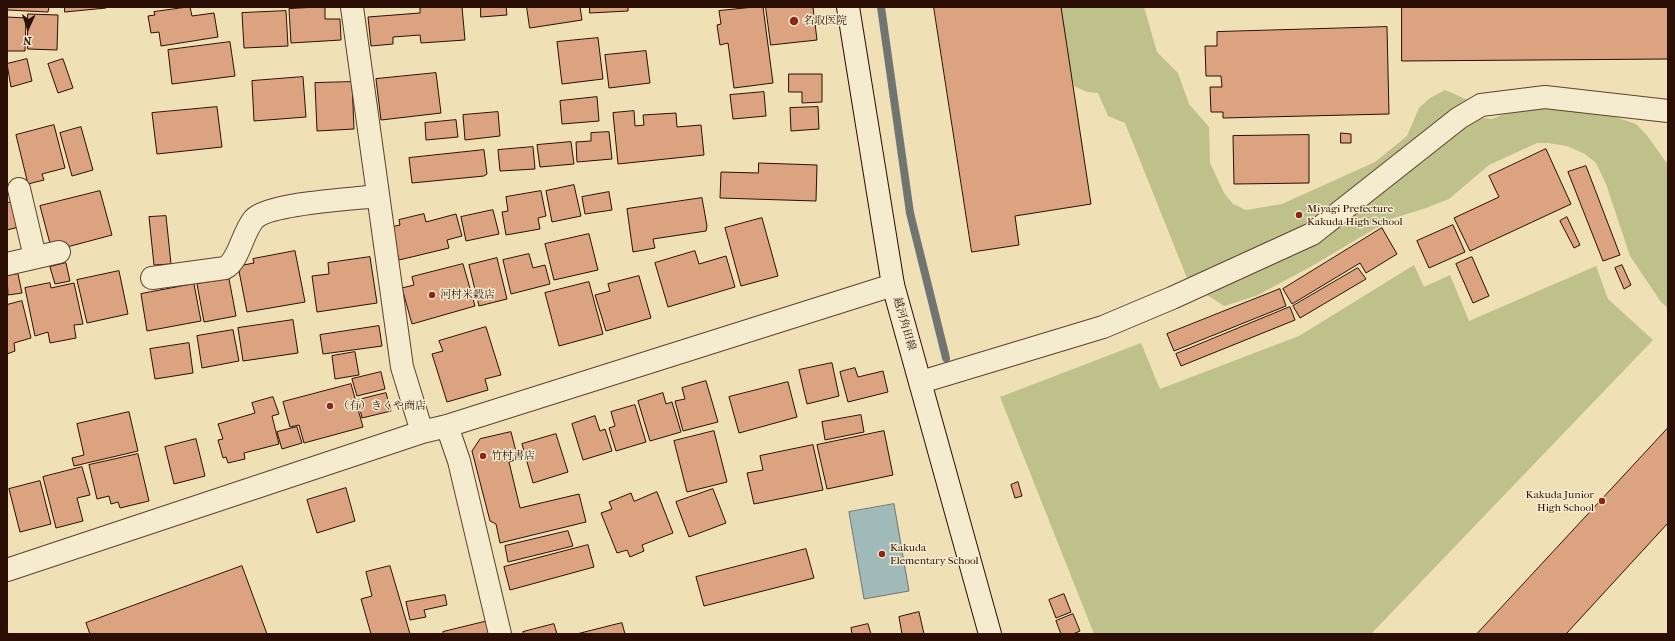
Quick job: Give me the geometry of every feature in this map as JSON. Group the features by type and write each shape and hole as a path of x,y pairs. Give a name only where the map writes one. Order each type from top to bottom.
{"street":[{"path":"352,7 402,367 422,432"},
{"name":"越河角田線","path":"848,7 892,285 921,382 990,634"},
{"path":"921,382 1104,327 1179,295 1312,234 1459,118 1481,105 1545,97 1668,111"},
{"path":"19,189 35,257"},
{"path":"152,278 225,268 231,265 247,228 256,218 267,213 294,206 378,196"},
{"path":"7,264 59,252"},
{"path":"7,570 422,432 447,426 892,285"},
{"path":"447,426 459,461 500,634"}],"green space":[{"path":"1057,7 1144,7 1157,52 1178,73 1189,104 1209,127 1210,163 1224,193 1233,204 1246,210 1282,204 1375,162 1407,136 1419,108 1430,98 1445,90 1470,101 1478,117 1492,119 1514,110 1525,108 1566,110 1609,115 1636,124 1646,134 1668,165 1668,308 1661,302 1630,256 1606,184 1596,163 1585,154 1567,146 1548,143 1537,143 1489,165 1449,199 1391,219 1312,266 1256,296 1224,306 1189,283 1125,123 1108,116 1098,93 1087,92 1074,86"},
{"path":"1414,265 1424,287 1450,275 1469,321 1596,266 1608,299 1653,340 1371,634 1094,634 1000,397 1141,343 1160,389 1299,336"}],"water":[{"path":"894,504 909,591 864,599 849,512"}],"building":[{"path":"7,7 49,7 48,12 7,10"},
{"path":"65,7 106,7 106,8 65,12"},
{"path":"190,7 192,16 214,13 218,37 161,46 159,32 151,33 148,16 155,15 154,12"},
{"path":"325,7 325,19 340,19 341,40 291,43 289,9"},
{"path":"462,7 465,40 421,43 420,35 393,37 393,44 371,46 368,17 420,13 420,8"},
{"path":"481,7 506,7 507,15 481,17"},
{"path":"527,7 580,7 582,20 530,28"},
{"path":"590,7 628,7 628,11 590,13"},
{"path":"763,7 773,83 734,88 728,43 720,45 717,25 721,24 719,11"},
{"path":"766,7 813,7 817,40 771,45"},
{"path":"934,7 1061,7 1091,204 1015,216 1019,245 972,252"},
{"path":"1402,7 1668,7 1668,59 1402,61"},
{"path":"286,11 288,46 244,48 242,13"},
{"path":"28,14 58,15 57,50 28,49"},
{"path":"7,17 26,18 25,51 7,51"},
{"path":"1387,27 1389,114 1223,118 1223,112 1211,112 1210,87 1222,87 1221,76 1206,76 1205,46 1217,46 1217,32"},
{"path":"598,38 603,79 562,84 557,42"},
{"path":"230,42 235,76 172,84 168,50"},
{"path":"646,51 650,83 609,88 605,55"},
{"path":"27,59 32,81 11,87 7,64"},
{"path":"63,59 73,88 58,93 48,64"},
{"path":"436,73 441,113 381,120 376,79"},
{"path":"789,74 822,74 822,102 802,103 802,92 789,92"},
{"path":"303,77 306,117 254,121 252,81"},
{"path":"352,82 354,129 317,131 315,83"},
{"path":"764,92 766,116 733,119 730,95"},
{"path":"597,97 599,121 562,124 560,101"},
{"path":"217,107 222,147 157,154 152,113"},
{"path":"818,107 819,129 791,131 790,108"},
{"path":"634,111 635,126 644,125 643,115 676,113 677,127 701,125 704,155 618,164 613,113"},
{"path":"498,112 500,136 465,140 463,115"},
{"path":"456,120 458,137 426,140 425,123"},
{"path":"54,125 65,168 42,174 44,180 28,184 16,135"},
{"path":"81,127 93,170 72,176 60,133"},
{"path":"609,132 612,159 577,162 576,142 591,141 591,133"},
{"path":"1341,133 1351,134 1351,143 1341,143"},
{"path":"1309,135 1309,183 1234,184 1233,136"},
{"path":"571,142 574,164 540,167 537,145"},
{"path":"533,147 535,169 500,171 498,150"},
{"path":"1546,149 1571,204 1470,251 1454,218 1499,197 1489,176"},
{"path":"484,150 487,174 484,176 412,183 409,158"},
{"path":"759,163 817,165 816,201 720,198 721,172 758,173"},
{"path":"1586,166 1620,255 1603,261 1568,172"},
{"path":"574,185 581,216 552,222 546,191"},
{"path":"100,191 112,235 52,251 40,206"},
{"path":"541,191 546,216 538,218 540,229 506,235 502,212 508,211 506,197"},
{"path":"609,192 612,210 585,214 582,197"},
{"path":"702,198 707,226 706,231 653,239 655,248 633,252 627,209"},
{"path":"12,202 19,227 7,230 7,203"},
{"path":"493,210 499,234 466,241 461,217"},
{"path":"424,214 426,222 456,214 462,236 447,240 449,248 399,260 391,227 400,225 399,220"},
{"path":"166,216 171,264 154,265 149,217"},
{"path":"1567,217 1580,245 1574,248 1560,221"},
{"path":"762,218 778,276 741,286 725,228"},
{"path":"1453,225 1465,252 1429,268 1417,241"},
{"path":"1382,228 1397,254 1366,273 1360,263 1292,304 1283,289"},
{"path":"589,234 598,270 554,280 545,244"},
{"path":"295,251 305,302 247,312 238,266 254,263 253,259"},
{"path":"695,251 699,264 726,256 735,287 668,307 655,263"},
{"path":"529,254 533,268 545,265 550,284 511,294 503,260"},
{"path":"370,257 377,303 317,312 312,276 329,274 328,263"},
{"path":"1472,257 1489,296 1473,303 1456,264"},
{"path":"497,258 507,299 479,306 469,265"},
{"path":"66,263 70,281 55,284 50,267"},
{"path":"463,264 475,306 412,324 402,288 414,285 412,277"},
{"path":"1622,265 1631,285 1624,289 1615,268"},
{"path":"1358,268 1366,279 1300,318 1293,306"},
{"path":"119,271 128,314 87,323 77,280"},
{"path":"18,274 22,293 8,295 7,276"},
{"path":"639,276 651,318 606,331 595,295 610,291 608,284"},
{"path":"229,279 236,316 204,322 197,284"},
{"path":"589,282 603,334 559,346 545,293"},
{"path":"50,283 51,288 74,283 83,324 74,325 76,338 50,343 48,332 35,336 25,288"},
{"path":"194,284 201,321 147,331 141,294"},
{"path":"1280,289 1286,306 1174,351 1167,334"},
{"path":"22,301 31,338 14,343 15,351 7,354 7,305"},
{"path":"1290,307 1295,320 1181,366 1176,354"},
{"path":"293,320 298,353 243,361 238,328"},
{"path":"379,326 382,346 323,354 320,335"},
{"path":"486,327 501,375 485,379 488,390 447,402 432,354 443,351 439,341"},
{"path":"233,330 239,361 202,368 197,336"},
{"path":"189,343 193,373 155,379 150,349"},
{"path":"355,352 359,375 335,379 332,356"},
{"path":"832,363 839,396 807,404 799,370"},
{"path":"855,368 858,377 883,371 888,392 848,402 840,372"},
{"path":"381,372 385,389 357,396 352,379"},
{"path":"706,381 718,422 683,431 675,401 685,399 682,388"},
{"path":"788,382 797,417 739,433 729,397"},
{"path":"351,384 363,427 304,443 299,425 290,427 283,402"},
{"path":"386,393 391,411 362,418 358,400"},
{"path":"663,393 666,404 672,402 681,432 650,441 638,401"},
{"path":"273,397 279,414 272,416 279,444 244,453 245,459 228,463 226,457 223,458 218,440 223,439 218,424 255,413 252,403"},
{"path":"635,405 646,442 616,451 609,428 615,426 611,412"},
{"path":"129,412 138,451 74,466 72,458 84,455 77,424"},
{"path":"861,415 864,432 825,440 822,422"},
{"path":"595,416 600,431 605,429 612,451 583,460 572,424"},
{"path":"297,427 302,443 282,449 277,432"},
{"path":"1668,428 1668,523 1566,634 1477,634"},
{"path":"714,431 727,482 687,492 674,441"},
{"path":"884,431 893,475 827,489 817,445"},
{"path":"511,432 518,459 509,462 520,508 579,494 586,522 500,543 496,524 490,521 472,451 480,439"},
{"path":"556,434 568,472 533,483 522,444"},
{"path":"196,439 205,476 174,484 165,447"},
{"path":"813,445 823,490 754,504 747,473 763,470 760,456"},
{"path":"138,454 149,501 120,508 118,502 111,504 109,496 97,499 89,465"},
{"path":"82,467 90,495 77,498 83,521 56,528 43,477"},
{"path":"40,481 51,524 20,532 9,489"},
{"path":"1018,482 1022,496 1015,498 1011,485"},
{"path":"346,488 355,521 317,533 307,500"},
{"path":"713,489 726,523 689,537 676,502"},
{"path":"657,492 673,533 642,545 644,551 630,557 627,550 617,553 601,513 612,509 609,502 631,493 634,501"},
{"path":"568,531 573,546 508,562 505,546"},
{"path":"588,545 594,567 510,590 504,567"},
{"path":"806,549 814,578 704,606 696,577"},
{"path":"242,566 267,634 90,634 86,623"},
{"path":"390,566 410,634 371,634 361,599 372,596 366,572"},
{"path":"1064,594 1071,612 1056,618 1049,600"},
{"path":"445,595 447,605 424,610 426,617 410,620 406,602"},
{"path":"919,612 924,634 902,634 899,617"},
{"path":"1073,614 1080,631 1073,634 1061,634 1056,621"},
{"path":"488,621 491,634 443,634 443,632"},
{"path":"622,623 625,634 577,634"},
{"path":"554,624 557,634 524,634 523,632"},
{"path":"868,624 871,634 852,634 851,628"}],"waterway":[{"path":"881,7 910,213 946,358"}],"place":[{"name":"名取医院","path":"794,21"},
{"name":"Miyagi Prefecture Kakuda High School","path":"1299,215"},
{"name":"河村米穀店","path":"432,295"},
{"name":"（有）きくや商店","path":"330,406"},
{"name":"竹村書店","path":"483,456"},
{"name":"Kakuda Junior High School","path":"1602,501"},
{"name":"Kakuda Elementary School","path":"882,554"}]}
